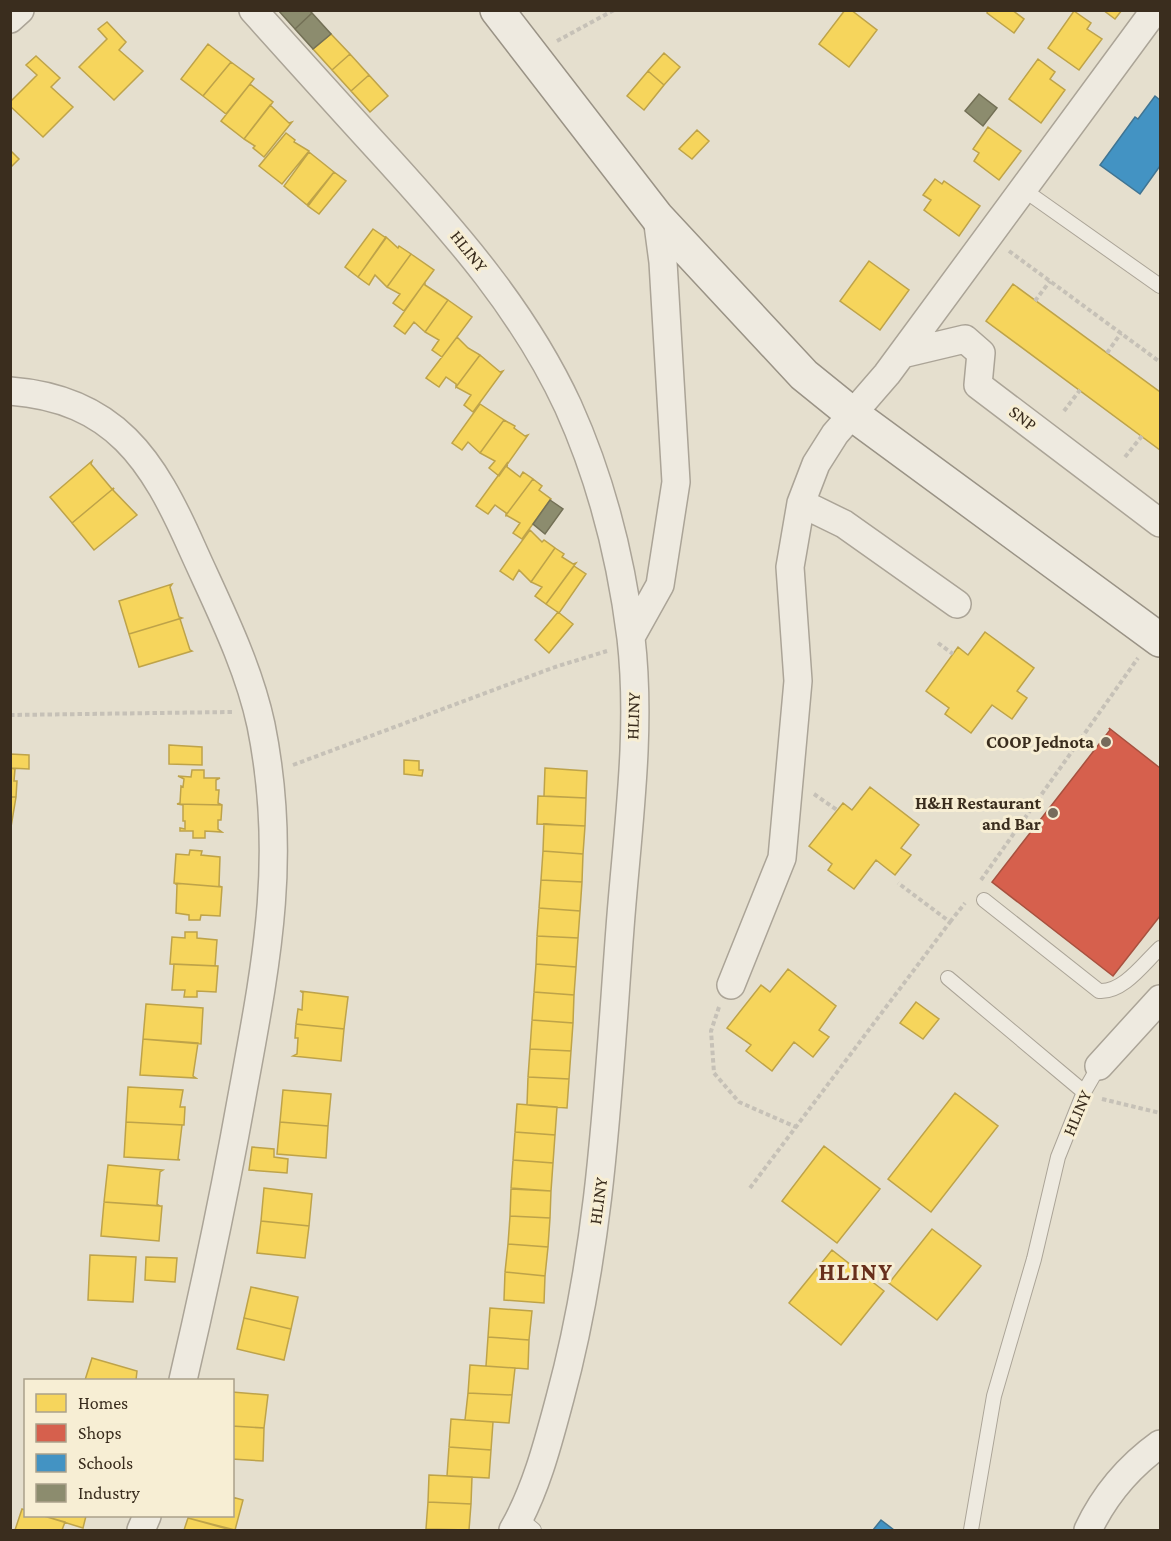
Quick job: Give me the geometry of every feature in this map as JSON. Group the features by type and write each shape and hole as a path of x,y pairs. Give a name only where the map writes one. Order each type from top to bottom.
{"main road":[{"path":"497,10 657,217 804,375 1151,648"}],"street":[{"path":"10,19 20,10"},
{"name":"HLINY","path":"253,10 461,240 501,291 541,355 568,405 595,473 616,549 630,637 633,726 602,1182 589,1266 568,1366 522,1526"},
{"path":"731,985 782,858 798,681 790,567 801,503 816,464 851,413 902,354 1155,10"},
{"path":"630,637 660,585 676,482 663,262 657,217"},
{"name":"SNP","path":"902,354 965,339 981,352 978,385 1161,524"},
{"path":"10,391 58,399 92,412 142,456 169,498 241,659 257,711 269,772 275,876 266,965 231,1157 183,1379"},
{"path":"801,503 844,524 957,604"},
{"name":"HLINY","path":"1099,1066 1161,999"},
{"path":"1088,1530 1110,1491 1121,1477 1139,1459 1161,1444"}],"lane":[{"path":"1024,190 1161,286"},
{"path":"984,900 1100,991 1108,992 1118,988 1161,948"},
{"path":"948,978 1084,1092"},
{"name":"HLINY","path":"971,1530 994,1396 1034,1259 1058,1157 1084,1092 1099,1066"}],"path":[{"path":"553,44 614,10"},
{"path":"989,237 1161,362"},
{"path":"1035,301 1050,281"},
{"path":"1107,353 1121,333"},
{"path":"1064,411 1080,390"},
{"path":"1125,457 1142,436"},
{"path":"269,772 310,759 555,667 600,654 630,637"},
{"path":"938,643 953,654"},
{"path":"979,883 1151,648"},
{"path":"10,715 257,711"},
{"path":"898,882 950,922"},
{"path":"750,1188 967,900"},
{"path":"731,985 720,1005 711,1031 714,1073 739,1102 796,1127"},
{"path":"1084,1092 1161,1113"}],"building: Homes":[{"path":"845,10 851,10 877,30 849,67 819,44"},
{"path":"988,10 1012,10 1024,19 1014,33 987,13"},
{"path":"1103,10 1122,10 1115,19"},
{"path":"1074,11 1091,23 1087,29 1102,39 1079,70 1048,48"},
{"path":"107,22 126,42 119,50 143,71 114,100 79,67 107,39 98,29"},
{"path":"331,34 350,54 332,70 313,49"},
{"path":"208,44 231,62 203,96 181,79"},
{"path":"664,53 680,67 664,85 648,71"},
{"path":"350,54 369,75 351,91 332,70"},
{"path":"36,56 60,78 51,87 73,107 43,137 10,106 10,102 37,75 26,65"},
{"path":"1038,59 1055,72 1050,79 1065,90 1041,123 1009,99"},
{"path":"231,62 254,79 226,114 203,96"},
{"path":"648,71 664,85 644,110 627,96"},
{"path":"369,75 388,96 370,112 351,91"},
{"path":"250,84 273,102 244,139 221,121"},
{"path":"270,105 289,123 292,122 264,157 253,148 255,146 244,139"},
{"path":"988,127 1021,151 999,180 974,161 979,153 973,149"},
{"path":"697,130 709,141 692,159 679,149"},
{"path":"286,133 295,140 294,142 309,151 282,184 259,166"},
{"path":"10,150 19,159 10,168"},
{"path":"309,152 334,172 307,205 284,186"},
{"path":"334,172 346,181 319,214 308,206"},
{"path":"935,179 942,184 944,181 980,206 959,236 924,210 931,200 923,195"},
{"path":"373,229 386,238 358,277 345,267"},
{"path":"386,237 398,248 399,246 411,254 387,287 375,275 369,285 358,277"},
{"path":"411,254 434,270 404,311 393,303 400,294 387,287"},
{"path":"869,261 909,290 880,330 840,301"},
{"path":"425,282 425,285 448,300 425,332 414,322 405,334 394,326"},
{"path":"1013,284 1160,392 1160,450 986,321"},
{"path":"448,300 472,317 442,357 432,350 439,340 425,332"},
{"path":"457,337 468,348 480,355 456,387 456,384 446,377 439,387 426,378"},
{"path":"480,355 500,372 503,371 473,412 464,405 471,395 456,387"},
{"path":"480,404 504,420 480,453 468,442 462,450 452,443"},
{"path":"504,420 515,426 514,428 525,436 528,435 499,476 489,468 495,461 480,453"},
{"path":"92,461 91,464 112,489 114,488 72,523 50,497"},
{"path":"508,462 507,467 520,477 523,472 533,479 506,515 495,505 488,514 476,506"},
{"path":"533,479 542,486 539,490 551,499 522,539 513,533 520,523 506,515"},
{"path":"114,488 113,490 137,515 94,550 72,523"},
{"path":"530,530 542,542 544,540 555,548 531,582 519,570 513,580 500,571"},
{"path":"555,548 564,554 562,557 573,564 576,563 546,604 535,596 542,587 531,582"},
{"path":"574,566 586,574 559,613 546,604"},
{"path":"172,584 170,587 179,617 182,618 129,634 119,601"},
{"path":"558,612 573,624 549,653 535,640"},
{"path":"182,618 180,619 192,651 139,667 129,634"},
{"path":"985,632 1034,668 1017,691 1027,698 1012,719 992,705 971,733 945,714 949,708 926,691 958,647 968,655"},
{"path":"169,745 202,747 202,765 169,764"},
{"path":"10,754 29,755 29,769 10,768"},
{"path":"404,760 419,761 419,770 423,770 422,776 404,774"},
{"path":"10,768 15,769 16,797 10,797"},
{"path":"545,768 587,771 586,798 544,796"},
{"path":"192,770 204,770 204,778 220,778 216,780 216,790 219,790 218,803 222,805 177,804 180,803 181,786 183,787 184,779 178,776 191,777"},
{"path":"870,787 919,825 901,848 911,855 895,875 876,860 854,889 828,870 832,864 809,846 843,803 852,810"},
{"path":"538,796 586,798 585,826 537,824"},
{"path":"10,797 16,797 11,827 10,827"},
{"path":"177,804 222,805 218,829 222,832 205,831 205,838 193,838 193,831 180,831 180,828 185,829 185,821 183,821 183,805"},
{"path":"544,824 585,826 583,854 543,851"},
{"path":"190,850 202,851 201,855 220,857 219,886 222,887 174,883 176,854 189,855"},
{"path":"543,851 583,854 582,882 541,880"},
{"path":"541,880 582,882 580,911 539,908"},
{"path":"174,883 222,887 220,916 201,915 200,920 189,920 189,915 176,913 177,885"},
{"path":"539,908 580,911 578,938 537,936"},
{"path":"185,932 197,932 197,938 217,940 215,966 170,964 172,937 185,938"},
{"path":"537,936 578,938 576,967 536,964"},
{"path":"174,964 218,966 216,992 197,991 197,997 184,997 185,990 172,990"},
{"path":"536,964 576,967 574,995 534,992"},
{"path":"788,969 836,1006 819,1030 829,1037 813,1057 794,1042 772,1071 746,1051 751,1045 727,1028 761,985 770,992"},
{"path":"300,991 348,997 344,1029 296,1024 298,1009 302,1010 303,993"},
{"path":"534,992 574,995 573,1023 532,1020"},
{"path":"916,1002 939,1019 923,1039 900,1023"},
{"path":"146,1004 203,1008 201,1044 143,1039"},
{"path":"532,1020 573,1023 571,1051 530,1049"},
{"path":"296,1024 344,1029 341,1061 293,1056 297,1054"},
{"path":"143,1039 198,1043 193,1076 196,1078 140,1075"},
{"path":"530,1049 571,1051 569,1079 528,1077"},
{"path":"528,1077 569,1079 567,1108 527,1105"},
{"path":"128,1087 183,1090 180,1107 185,1107 184,1125 126,1122"},
{"path":"283,1090 331,1094 328,1126 280,1122"},
{"path":"955,1093 998,1126 931,1212 888,1179"},
{"path":"517,1104 557,1107 555,1135 515,1132"},
{"path":"126,1122 182,1125 178,1159 180,1160 124,1157"},
{"path":"280,1122 328,1126 326,1158 277,1154"},
{"path":"515,1132 555,1135 553,1163 513,1160"},
{"path":"824,1146 880,1189 837,1243 782,1201"},
{"path":"252,1147 274,1149 274,1157 288,1159 287,1173 249,1170"},
{"path":"513,1160 553,1163 551,1191 511,1188"},
{"path":"108,1165 163,1170 160,1172 157,1204 160,1206 104,1202"},
{"path":"264,1188 312,1194 309,1226 261,1221"},
{"path":"511,1189 551,1191 550,1218 510,1216"},
{"path":"104,1202 162,1206 159,1241 101,1236"},
{"path":"510,1216 550,1218 548,1247 508,1244"},
{"path":"261,1221 309,1226 305,1258 257,1253"},
{"path":"932,1229 981,1266 937,1320 889,1283"},
{"path":"508,1244 548,1247 545,1276 505,1272"},
{"path":"832,1250 884,1291 841,1345 789,1303"},
{"path":"90,1255 136,1257 133,1302 88,1300"},
{"path":"146,1257 177,1258 175,1282 145,1280"},
{"path":"505,1272 545,1276 544,1303 504,1300"},
{"path":"251,1287 298,1297 291,1329 244,1318"},
{"path":"490,1308 532,1311 529,1340 488,1337"},
{"path":"244,1318 291,1329 284,1360 237,1349"},
{"path":"488,1337 529,1340 528,1369 486,1366"},
{"path":"92,1358 137,1371 136,1379 85,1379"},
{"path":"470,1365 515,1368 512,1395 468,1393"},
{"path":"234,1392 268,1395 264,1428 234,1426"},
{"path":"468,1393 512,1395 509,1423 465,1420"},
{"path":"451,1419 493,1422 491,1450 449,1447"},
{"path":"234,1426 264,1428 263,1461 234,1459"},
{"path":"449,1447 491,1450 489,1478 447,1476"},
{"path":"429,1475 472,1477 471,1504 428,1502"},
{"path":"234,1498 243,1500 235,1530 188,1518 234,1517"},
{"path":"428,1502 471,1504 469,1530 426,1529"},
{"path":"22,1509 24,1510 24,1517 48,1517 65,1522 62,1530 15,1530"},
{"path":"47,1517 86,1517 83,1528"},
{"path":"188,1518 231,1530 184,1530"}],"building: Shops":[{"path":"1109,728 1160,768 1160,916 1113,976 992,882 1110,730"}],"building: Schools":[{"path":"1155,96 1160,100 1160,166 1140,194 1100,165 1135,117 1138,119"},
{"path":"881,1520 894,1530 873,1530"}],"building: Industry":[{"path":"278,10 309,10 312,13 295,29"},
{"path":"312,13 331,34 313,49 295,29"},
{"path":"979,94 997,108 983,126 965,111"},
{"path":"550,500 563,509 545,534 533,524"}],"place":[{"name":"COOP Jednota","path":"1106,742"},
{"name":"H&H Restaurant and Bar","path":"1053,813"}],"district":[{"name":"HLINY","path":"856,1272"}]}
